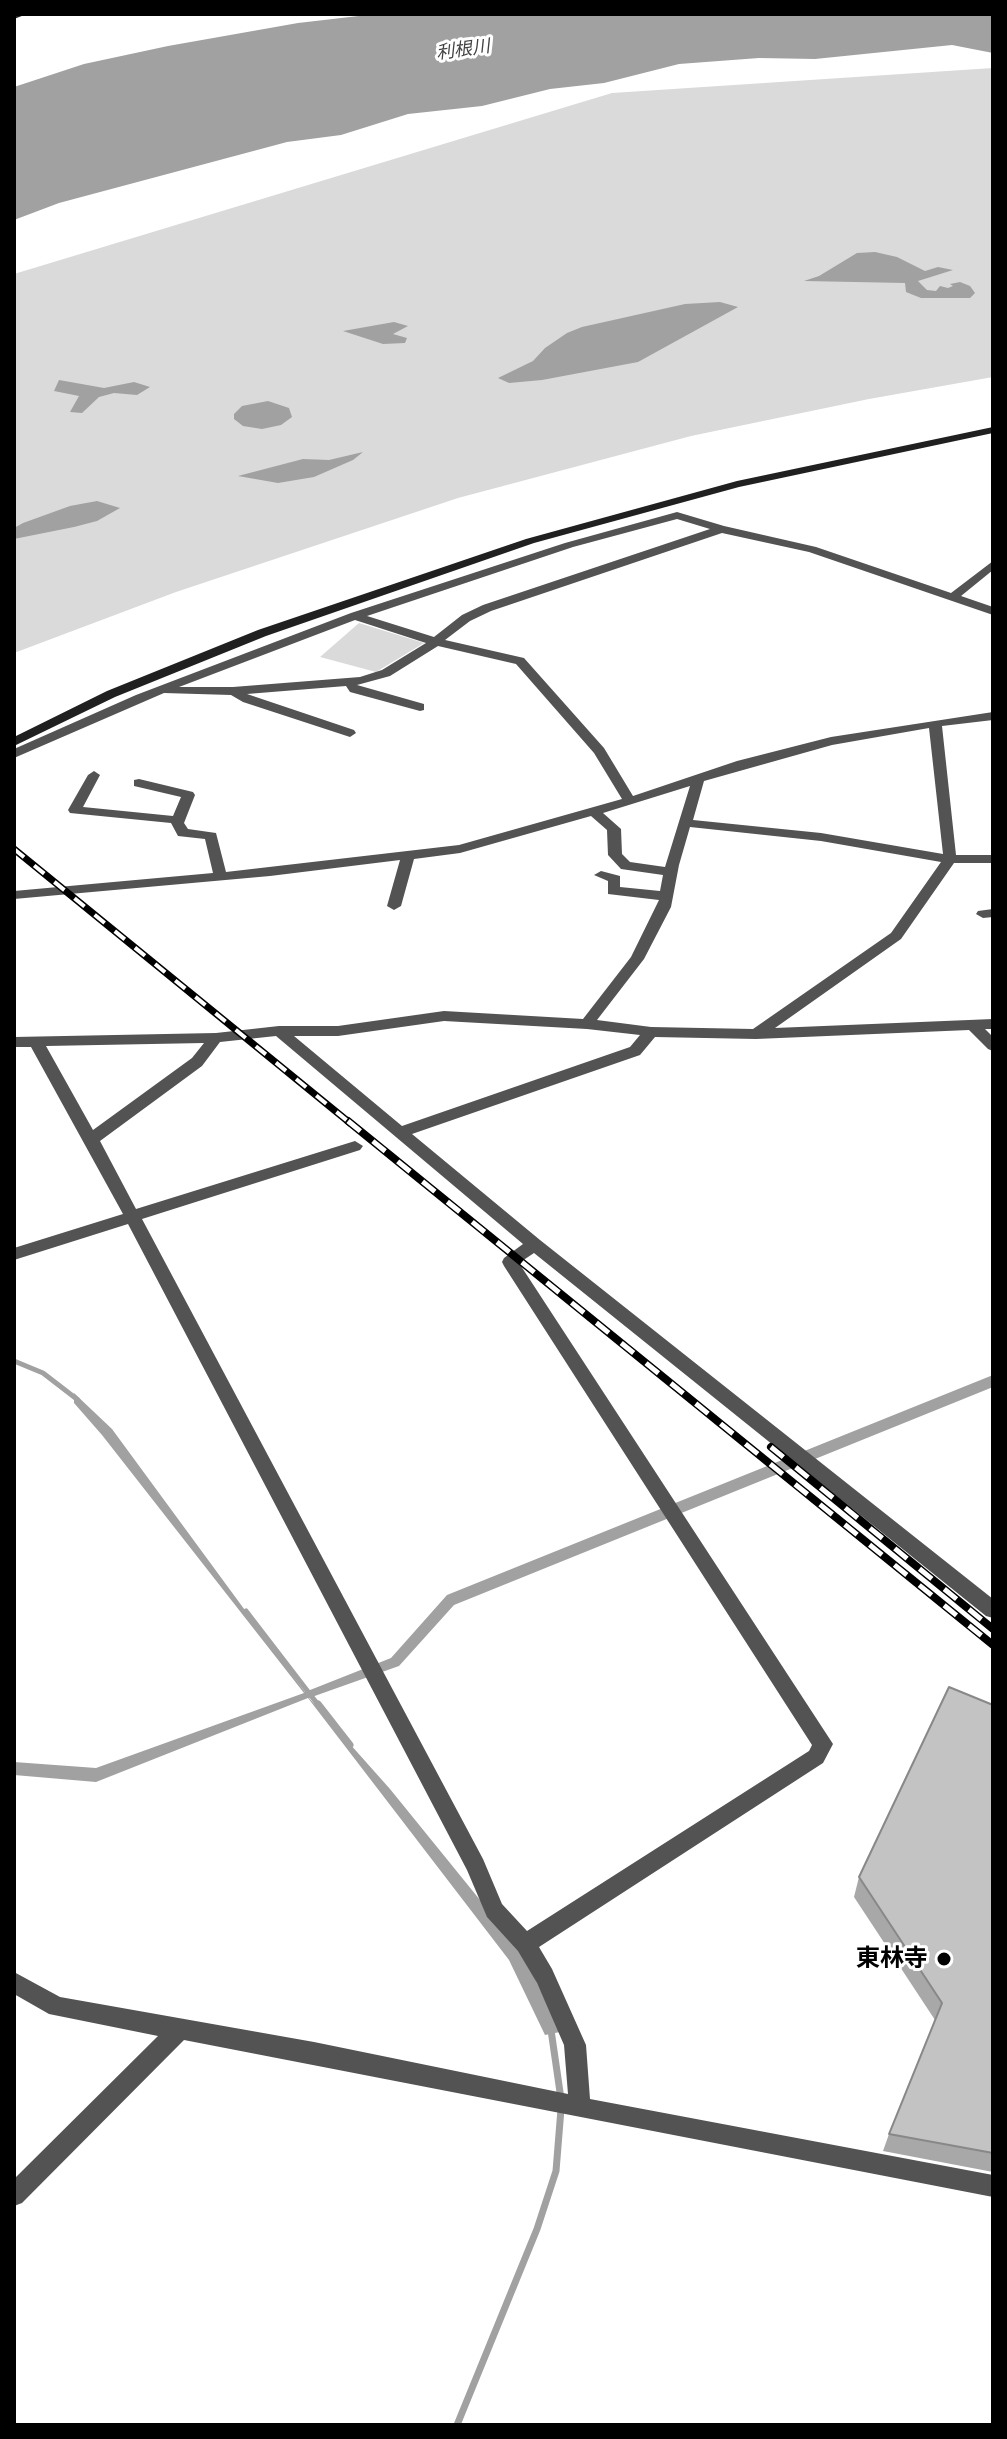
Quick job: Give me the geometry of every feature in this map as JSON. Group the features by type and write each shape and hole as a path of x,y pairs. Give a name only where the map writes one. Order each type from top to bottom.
{"street":[{"path":"14,17 23,14"},
{"path":"14,742 111,694 262,633 530,541 737,484 993,430"},
{"path":"14,754 159,691 355,616 527,558 677,515 721,529 812,549 993,611"},
{"path":"159,691 233,691 350,683 386,673 436,642 466,618 487,608 721,529"},
{"path":"954,596 993,564"},
{"path":"355,616 436,642 520,661 599,751 630,801"},
{"path":"350,683 354,689 420,707"},
{"path":"233,691 247,699 350,733"},
{"path":"14,895 460,849 831,741 993,716"},
{"path":"756,1034 896,936 950,859 935,723"},
{"path":"94,775 75,810 178,820"},
{"path":"587,1024 637,959 664,907 699,777"},
{"path":"139,783 188,795 178,820 183,833 211,836 220,875"},
{"path":"594,812 614,829 615,855 626,866 671,872"},
{"path":"687,823 821,837 950,859 993,859"},
{"path":"394,906 408,855"},
{"path":"601,875 615,879 613,891 666,896"},
{"path":"14,1042 216,1038 279,1031 338,1031 444,1016 587,1024 651,1032 756,1034 993,1024"},
{"path":"973,1025 993,1046"},
{"path":"279,1031 534,1244 993,1610"},
{"path":"401,1132 635,1051 651,1032"},
{"path":"91,1139 197,1062 216,1038"},
{"path":"35,1040 91,1139 476,1866 494,1910 525,1944 550,1987 575,2045 580,2107"},
{"path":"14,1254 355,1146"},
{"path":"525,1944 816,1757 823,1744 510,1262 534,1244"},
{"path":"14,1982 57,2007 314,2053 993,2186"},
{"path":"14,2195 179,2030"}],"shaded area":[{"path":"993,68 993,377 691,436 458,498 176,592 14,653 14,274 612,93"},
{"path":"359,623 424,643 376,672 320,657"}],"water":[{"name":"利根川","path":"376,14 993,14 993,53 952,45 815,59 759,58 679,64 604,83 550,89 482,106 408,114 341,135 287,142 59,203 14,220 14,87 84,64 168,46 298,23"},
{"path":"875,252 897,257 925,271 938,267 953,270 918,281 927,290 936,291 940,286 948,288 953,286 950,284 960,282 970,286 975,293 970,298 921,298 906,292 905,283 804,281 819,276 857,253"},
{"path":"720,302 738,307 638,362 542,380 509,383 498,378 533,361 545,348 582,327 685,304"},
{"path":"394,322 408,326 393,334 407,338 405,343 383,344 343,331"},
{"path":"59,380 104,388 134,382 150,387 137,395 114,393 99,397 82,413 70,412 79,396 54,391"},
{"path":"268,401 289,408 292,417 281,425 262,429 243,426 234,419 234,414 242,406"},
{"path":"363,452 353,460 314,477 278,483 238,476 303,459 329,460"},
{"path":"97,501 120,508 97,521 14,539 14,528 23,523 70,506"},
{"path":"993,1375 993,1387 454,1605 399,1666 309,1698 390,1789 523,1953 560,2032 545,2035 509,1960 308,1698 96,1782 14,1775 14,1762 96,1768 304,1693 74,1403 74,1393 112,1429 305,1692 391,1658 447,1595"}],"building":[{"name":"東林寺","path":"949,1687 993,1705 993,2153 889,2134 942,2003 859,1877"}],"waterway":[{"path":"14,1361 43,1373 78,1400"},
{"path":"246,1611 319,1706"},
{"path":"318,1704 350,1745"},
{"path":"551,2030 561,2099"},
{"path":"457,2425 537,2229 556,2171 561,2109"}],"railway":[{"path":"14,849 350,1123"},
{"path":"348,1121 993,1645"},
{"path":"771,1447 993,1629"}],"place":[{"name":"東林寺","path":"944,1959"}]}
